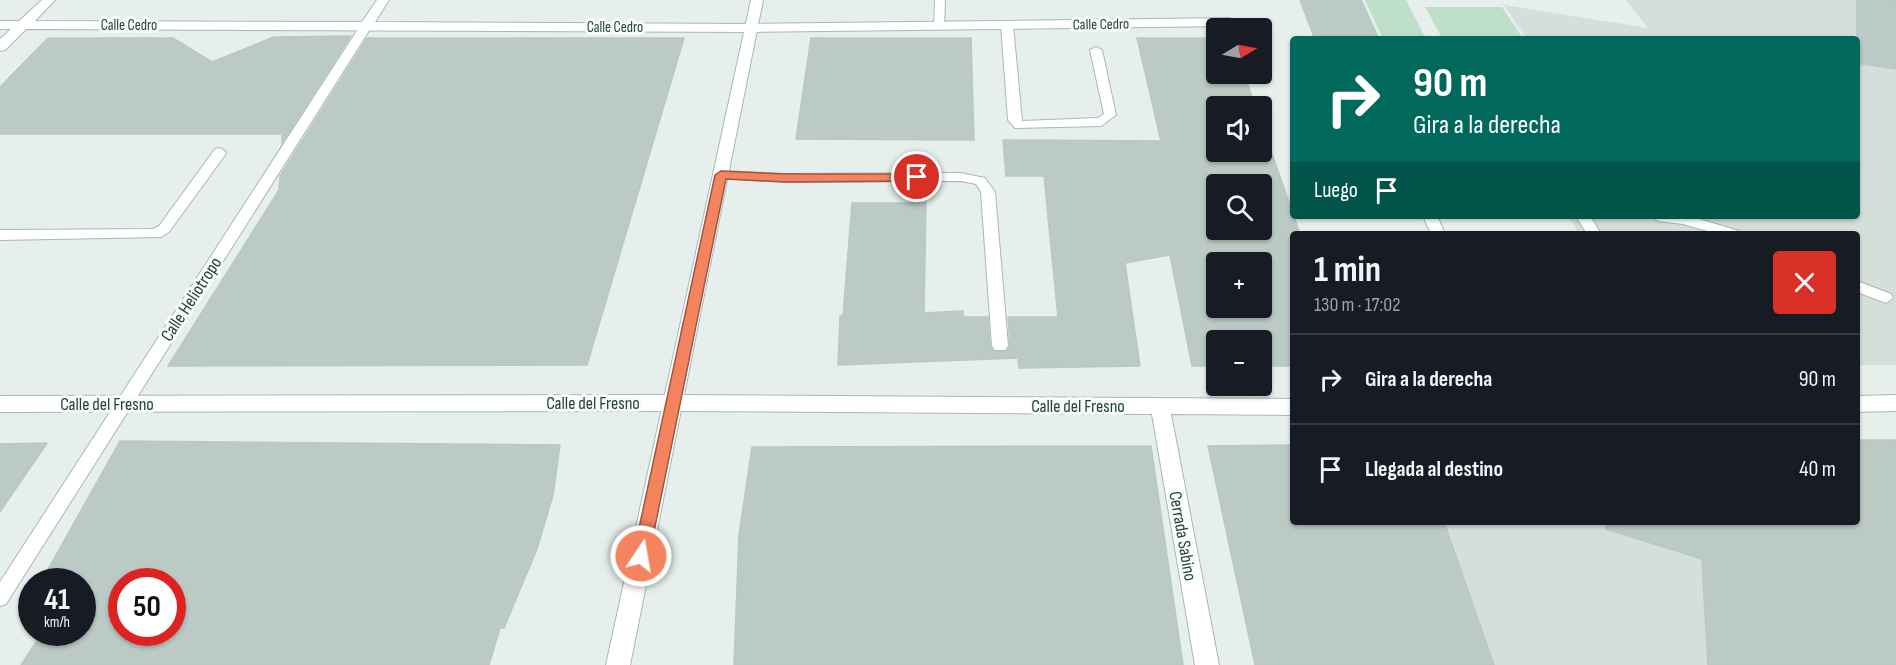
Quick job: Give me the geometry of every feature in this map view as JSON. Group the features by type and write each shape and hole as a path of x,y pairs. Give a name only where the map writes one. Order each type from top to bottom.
{"street":[{"path":"0,48 49,0"},
{"name":"Calle Heliotropo","path":"366,26 382,0"},
{"path":"618,665 757,0"},
{"name":"Calle Cedro","path":"0,25 751,28 1206,22"},
{"name":"Calle del Fresno","path":"0,404 672,403 1290,407"},
{"path":"1860,404 1896,403"},
{"name":"Cerrada Sabino","path":"1160,407 1207,665"}],"lane":[{"path":"940,0 940,26"},
{"path":"1007,25 1014,120 1018,125 1101,122 1107,119 1110,115 1096,50"},
{"name":"Calle Heliotropo","path":"0,598 366,26"},
{"path":"0,235 156,234 164,229 220,152"},
{"path":"721,175 786,178 961,177 980,181 988,192 1000,345"},
{"path":"1683,219 1724,231"},
{"path":"1860,287 1886,298"}],"shaded area":[{"path":"1626,0 1896,0 1896,365 1860,365 1860,231 1577,231 1570,219 1860,219 1860,36 1525,36 1504,5 1648,28"},
{"path":"1400,525 1858,525 1896,665 1447,665"}],"green space":[{"path":"1365,0 1406,0 1424,36 1382,36"},
{"path":"1425,7 1502,7 1521,36 1441,36"}],"building":[{"path":"1300,0 1361,0 1378,36 1314,36"},
{"path":"1857,0 1896,0 1896,69 1860,63 1860,36 1857,36"},
{"path":"351,36 282,143 282,134 0,134 0,87 48,38 173,38 212,62 274,37"},
{"path":"367,38 684,38 587,365 168,366 279,190 280,176"},
{"path":"811,38 971,38 974,140 796,139"},
{"path":"1137,38 1206,38 1206,84 1247,84 1252,96 1206,96 1206,162 1272,162 1272,154 1290,205 1290,219 1295,219 1299,231 1290,231 1290,366 1272,366 1272,330 1206,330 1206,366 1192,366 1170,255 1125,263 1140,366 1019,368 1018,358 838,365 840,316 843,316 852,203 926,203 924,313 963,311 963,317 988,317 990,346 993,351 1005,352 1010,347 1008,317 1058,317 1044,176 1006,176 1003,140 1161,141"},
{"path":"1860,440 1896,440 1896,665 1708,665 1702,559 1606,529 1607,525 1860,525"},
{"path":"120,441 560,445 553,495 537,549 504,628 500,628 489,665 21,665 33,646 96,646 96,568 49,568"},
{"path":"47,443 0,512 0,444"},
{"path":"1290,445 1290,525 1445,525 1494,665 1255,665 1208,446"},
{"path":"1151,446 1183,665 734,665 739,535 752,447"}],"route":[{"path":"641,556 721,175 786,178 917,177"}]}
